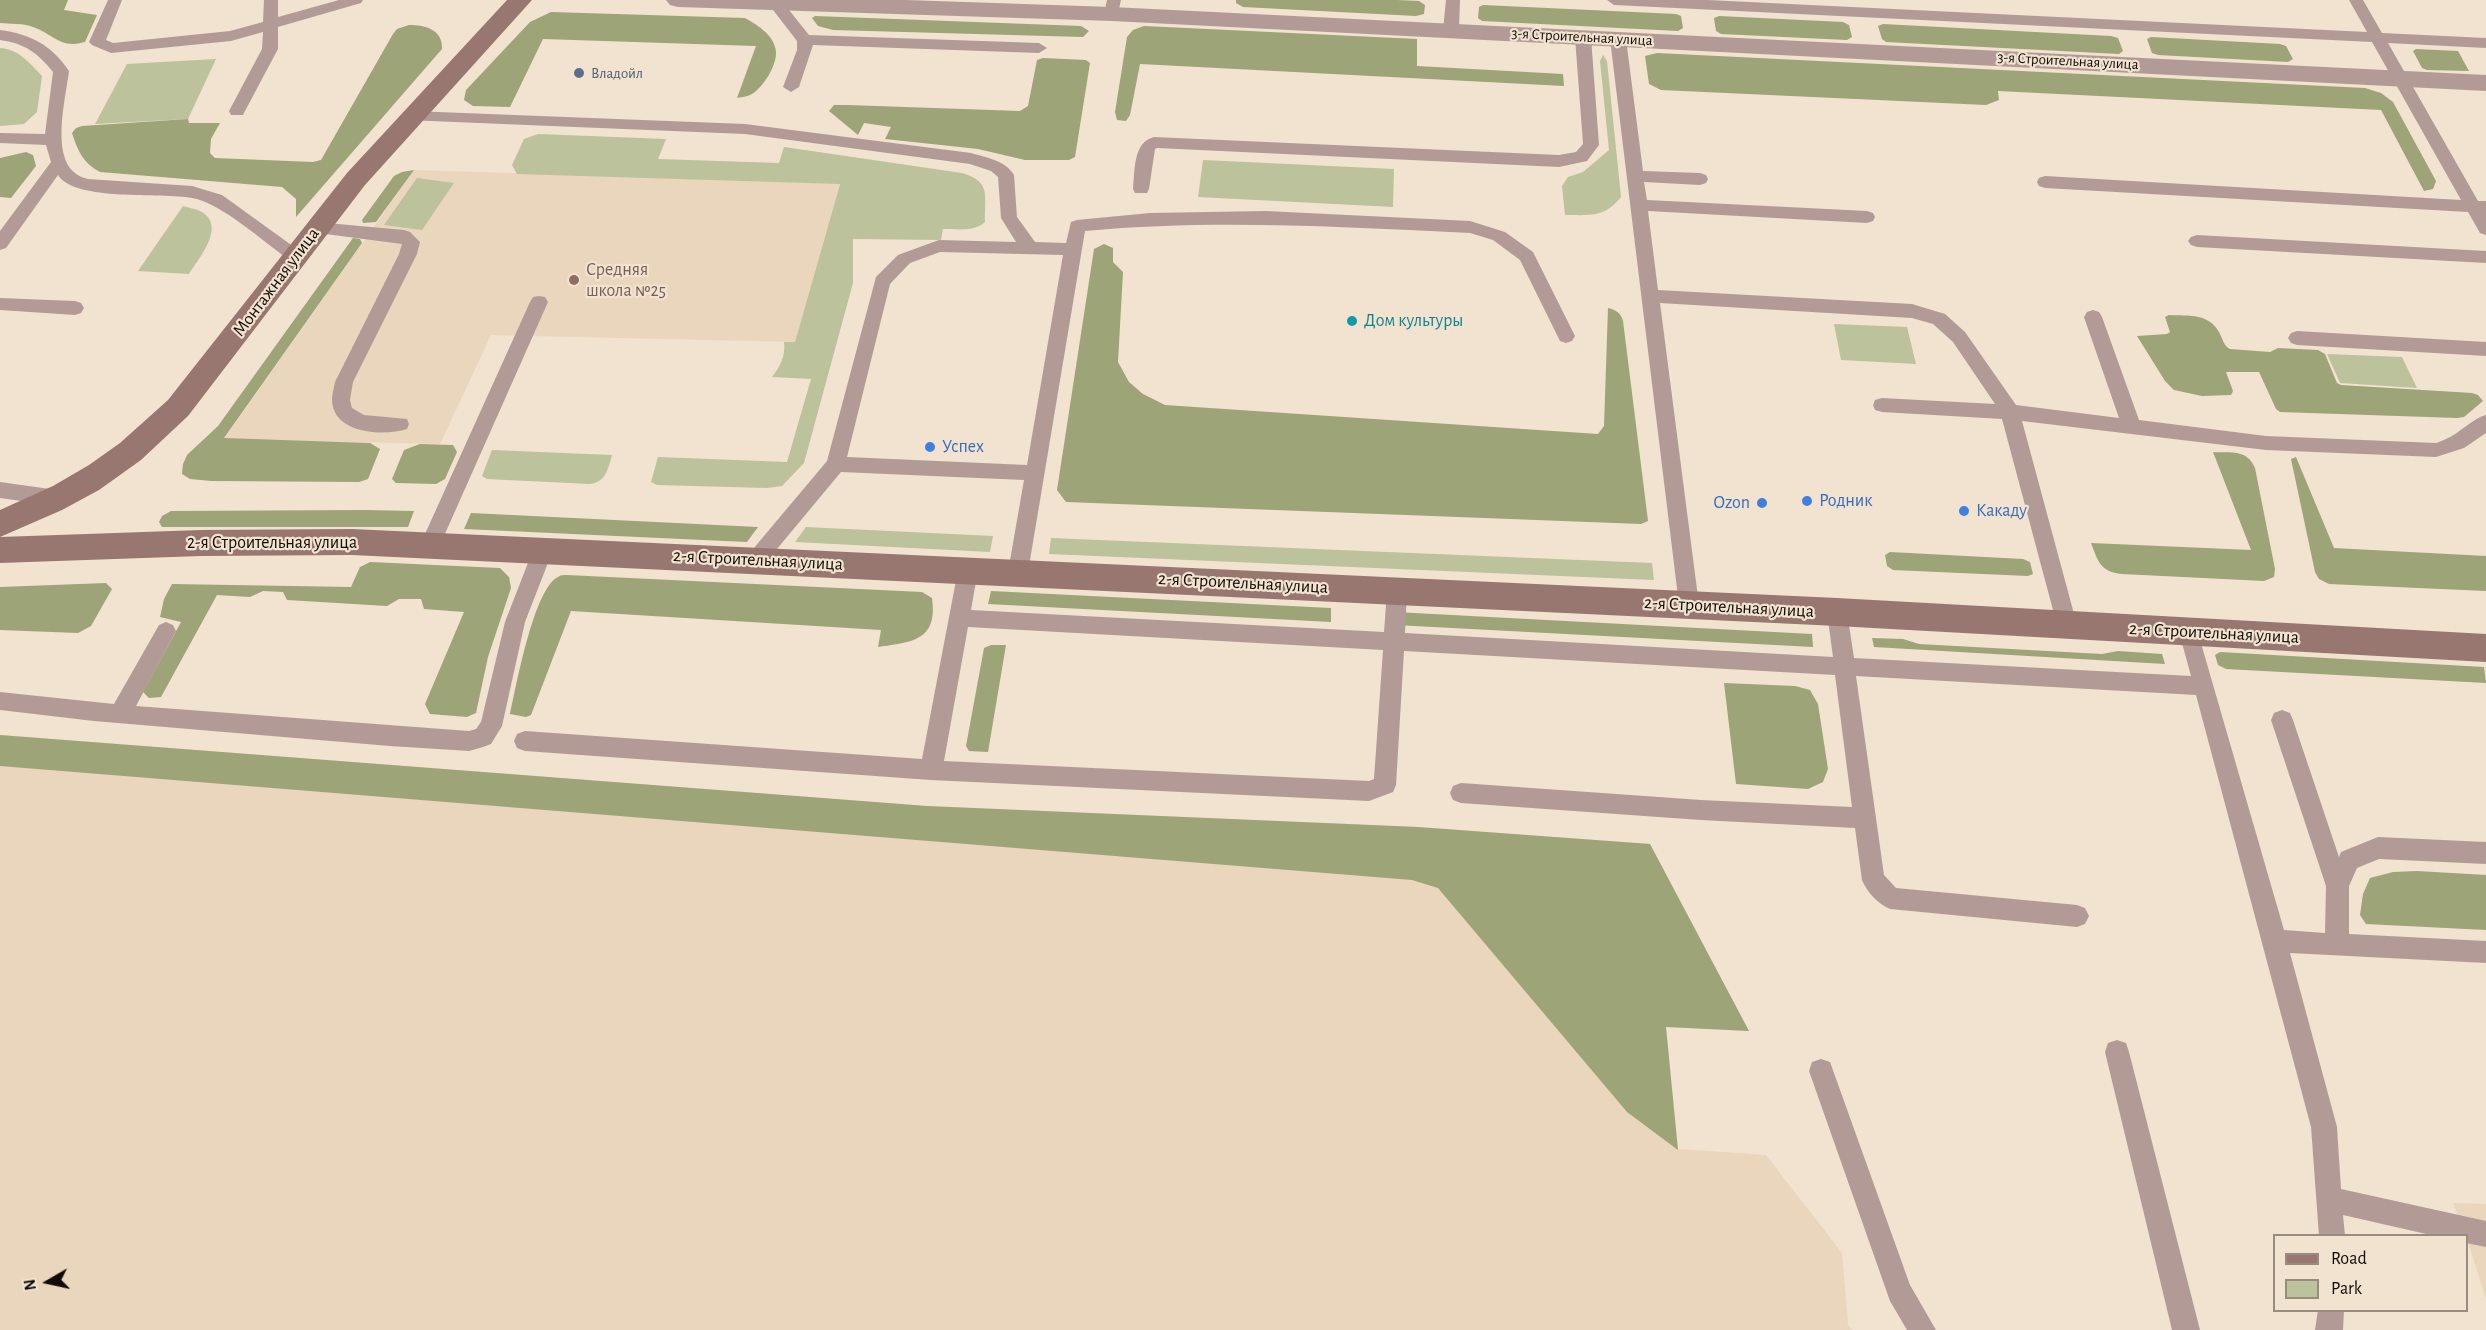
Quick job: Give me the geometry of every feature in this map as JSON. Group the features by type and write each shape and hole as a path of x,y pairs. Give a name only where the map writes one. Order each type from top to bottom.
{"street":[{"name":"Монтажная улица","path":"0,524 57,498 100,474 143,441 178,408 316,228 412,116 520,0"},
{"name":"3-я Строительная улица","path":"678,0 1113,7 1451,30 2486,83"},
{"name":"2-я Строительная улица","path":"0,550 213,543 352,542 430,545 1837,612 2486,648"}],"lane":[{"path":"115,0 97,42 111,48 231,36 356,0"},
{"path":"237,111 270,49 271,0"},
{"path":"1451,30 1453,0"},
{"path":"1614,0 2486,43"},
{"path":"2355,0 2480,207 2486,229"},
{"path":"775,3 805,40 805,50 791,87"},
{"path":"0,35 20,37 45,51 61,71 52,140 58,162 68,177 85,185 192,192 216,199 295,256"},
{"path":"1142,189 1147,147 1154,141 1559,161 1581,157 1591,145 1583,37"},
{"path":"1618,39 1689,605"},
{"path":"805,40 1039,48"},
{"path":"412,116 745,129 971,159 997,166 1006,175 1009,218 1030,248"},
{"path":"0,138 52,140"},
{"path":"0,244 58,162"},
{"path":"1635,176 1700,178"},
{"path":"2045,182 2480,207"},
{"path":"1638,206 1867,217"},
{"path":"1018,572 1077,226 1150,219 1266,217 1470,227 1498,236 1527,256 1566,336"},
{"path":"316,228 404,236 411,242 408,254 344,382 341,403 345,415 356,422 400,424"},
{"path":"2197,241 2486,257"},
{"path":"755,561 836,464 882,281 904,259 939,246 1073,249"},
{"path":"1651,296 1912,311 1939,319 1959,337 2010,412 2067,625"},
{"path":"430,545 539,302"},
{"path":"0,304 75,308"},
{"path":"2093,317 2132,427"},
{"path":"2297,338 2486,349"},
{"path":"1882,405 2010,412 2266,443 2436,450 2457,445 2469,439 2486,422"},
{"path":"836,464 1035,472"},
{"path":"0,490 57,498"},
{"path":"0,701 120,714 469,741 483,737 491,726 515,622 543,550"},
{"path":"931,770 968,570"},
{"path":"525,741 931,770 1369,791 1385,785 1396,591"},
{"path":"1837,612 1874,880 1890,898 2077,916"},
{"path":"960,618 2204,686"},
{"path":"120,714 165,631"},
{"path":"2189,632 2324,1127 2332,1234"},
{"path":"2282,720 2337,886 2337,945"},
{"path":"1461,793 1701,810 1866,818"},
{"path":"2337,886 2349,860 2378,849 2486,854"},
{"path":"2275,941 2486,952"},
{"path":"2117,1053 2187,1330"},
{"path":"1821,1071 1899,1292 1922,1330"},
{"path":"2330,1199 2486,1234"},
{"path":"2329,1330 2331,1312"}],"shaded area":[{"name":"Средняя школа №25","path":"414,170 840,183 795,342 491,335 440,444 224,439"},
{"path":"0,735 927,806 1418,827 1650,844 1749,1031 1666,1027 1678,1149 1766,1155 1842,1253 1848,1325 1853,1330 0,1330"},
{"path":"2453,1203 2486,1204 2486,1299 2468,1242 2468,1234 2465,1234"}],"green space":[{"path":"0,0 68,0 64,10 97,15 85,42 69,44 29,26 0,23"},
{"path":"1236,0 1397,0 1419,1 1425,5 1424,14 1416,16 1243,7 1236,3"},
{"path":"1483,5 1676,14 1681,16 1683,28 1678,31 1482,21 1478,18 1479,7"},
{"path":"551,12 745,18 759,26 771,38 776,53 774,65 755,92 737,98 756,46 543,39 510,107 473,106 464,100 466,90 530,22"},
{"path":"815,16 1081,26 1089,31 1083,37 833,30 818,26 812,18"},
{"path":"1719,16 1843,22 1849,25 1852,37 1847,40 1721,34 1716,31 1714,18"},
{"path":"1883,24 2111,36 2118,38 2123,51 2119,54 1886,42 1882,39 1878,26"},
{"path":"409,25 432,30 440,37 442,49 296,217 296,199 282,187 100,172 89,165 82,156 72,133 76,128 82,126 188,119 189,123 220,123 211,139 210,153 215,158 313,162 321,160 393,34 397,29"},
{"path":"1144,26 1417,39 1417,66 1563,74 1564,86 1140,64 1130,115 1126,121 1117,120 1115,112 1127,37 1133,30"},
{"path":"2151,37 2280,44 2286,46 2293,59 2288,62 2158,55 2152,53 2147,39"},
{"path":"0,48 18,54 42,76 37,112 24,124 0,126"},
{"path":"2416,49 2458,51 2469,71 2422,68 2413,51"},
{"path":"1657,53 2365,88 2381,93 2393,102 2436,181 2433,189 2424,191 2381,110 1998,91 1999,100 1986,105 1661,90 1649,84 1645,56"},
{"path":"1603,55 1607,61 1621,197 1609,209 1596,214 1565,215 1562,186 1568,177 1583,172 1609,150 1600,61"},
{"path":"1043,58 1086,60 1090,63 1075,157 1069,160 1025,160 978,149 885,139 891,127 864,123 858,135 829,111 834,105 848,105 1020,111 1028,106 1037,60"},
{"path":"216,59 188,119 95,124 127,64"},
{"path":"538,134 666,139 658,159 779,163 784,147 962,173 982,185 985,197 985,222 971,229 943,229 941,240 853,239 853,283 804,463 782,486 767,488 657,485 651,482 658,457 787,462 811,379 772,377 782,361 784,342 795,342 840,184 517,174 512,165 524,139"},
{"path":"26,152 33,155 36,166 11,198 0,197 0,158"},
{"path":"1203,160 1394,169 1393,207 1198,197"},
{"path":"414,170 376,222 363,223 362,220 394,176"},
{"path":"417,178 454,183 422,230 384,225"},
{"path":"183,206 202,212 209,218 212,226 208,243 189,274 138,271"},
{"path":"353,238 360,239 362,243 224,438 370,443 380,449 368,479 359,482 211,481 190,479 182,474 187,455 218,426"},
{"path":"1104,244 1113,248 1113,262 1123,272 1118,362 1129,382 1143,394 1165,405 1598,434 1604,426 1608,308 1616,311 1623,321 1648,521 1641,524 1066,502 1057,490 1094,249"},
{"path":"2169,315 2198,317 2211,322 2230,349 2270,352 2278,348 2318,350 2325,354 2337,383 2341,385 2472,393 2478,395 2483,401 2464,417 2457,418 2280,412 2276,409 2259,372 2226,372 2233,391 2231,395 2202,396 2174,390 2165,381 2137,336 2167,334 2170,332 2165,317"},
{"path":"1834,324 1907,327 1916,364 1841,360"},
{"path":"2327,354 2402,357 2417,388 2340,383"},
{"path":"420,444 453,445 457,452 445,479 436,484 396,483 392,479 404,450"},
{"path":"492,450 612,455 603,478 590,484 487,479 482,476"},
{"path":"2213,452 2238,453 2248,458 2255,468 2275,569 2274,577 2264,581 2122,574 2104,568 2091,543 2251,550"},
{"path":"2296,457 2334,548 2486,556 2486,591 2329,584 2319,579 2315,572 2291,459"},
{"path":"171,511 414,511 408,527 162,527 159,522 162,516"},
{"path":"471,513 758,527 747,542 464,529"},
{"path":"806,527 993,536 990,552 795,542"},
{"path":"1051,538 1652,563 1654,580 1049,554"},
{"path":"1890,552 2023,559 2030,562 2033,574 2028,576 1893,570 1887,566 1885,555"},
{"path":"370,562 500,568 509,577 511,588 488,657 476,713 467,717 430,714 425,704 464,612 424,609 421,599 399,599 387,606 287,600 283,592 263,591 250,597 217,595 161,697 149,698 143,692 181,622 160,617 164,599 172,584 351,587 360,567"},
{"path":"559,576 922,592 932,598 933,612 927,631 920,637 912,641 878,647 881,630 571,611 531,715 526,717 510,714 521,662 541,599 549,585"},
{"path":"106,583 112,589 91,626 78,633 0,630 0,587"},
{"path":"991,591 1331,608 1331,622 988,604"},
{"path":"1395,612 1812,634 1813,647 1395,625"},
{"path":"1872,638 1903,639 1919,644 2102,654 2118,651 2162,654 2165,664 1874,647"},
{"path":"991,645 1006,645 988,752 969,751 966,746 984,648"},
{"path":"2220,652 2484,667 2486,683 2226,669 2218,665 2215,655"},
{"path":"1724,683 1795,686 1810,690 1818,704 1828,769 1823,782 1808,789 1736,784"},
{"path":"0,735 927,806 1418,827 1650,844 1749,1031 1666,1027 1678,1150 1627,1112 1438,888 1412,880 0,766"},
{"path":"2393,872 2486,875 2486,930 2366,924 2360,915 2363,894 2370,878"}],"place":[{"name":"Владойл","path":"579,73"},
{"name":"Средняя школа №25","path":"574,280"},
{"name":"Дом культуры","path":"1352,321"},
{"name":"Успех","path":"930,447"},
{"name":"Родник","path":"1807,501"},
{"name":"Ozon","path":"1762,503"},
{"name":"Какаду","path":"1964,511"}]}
